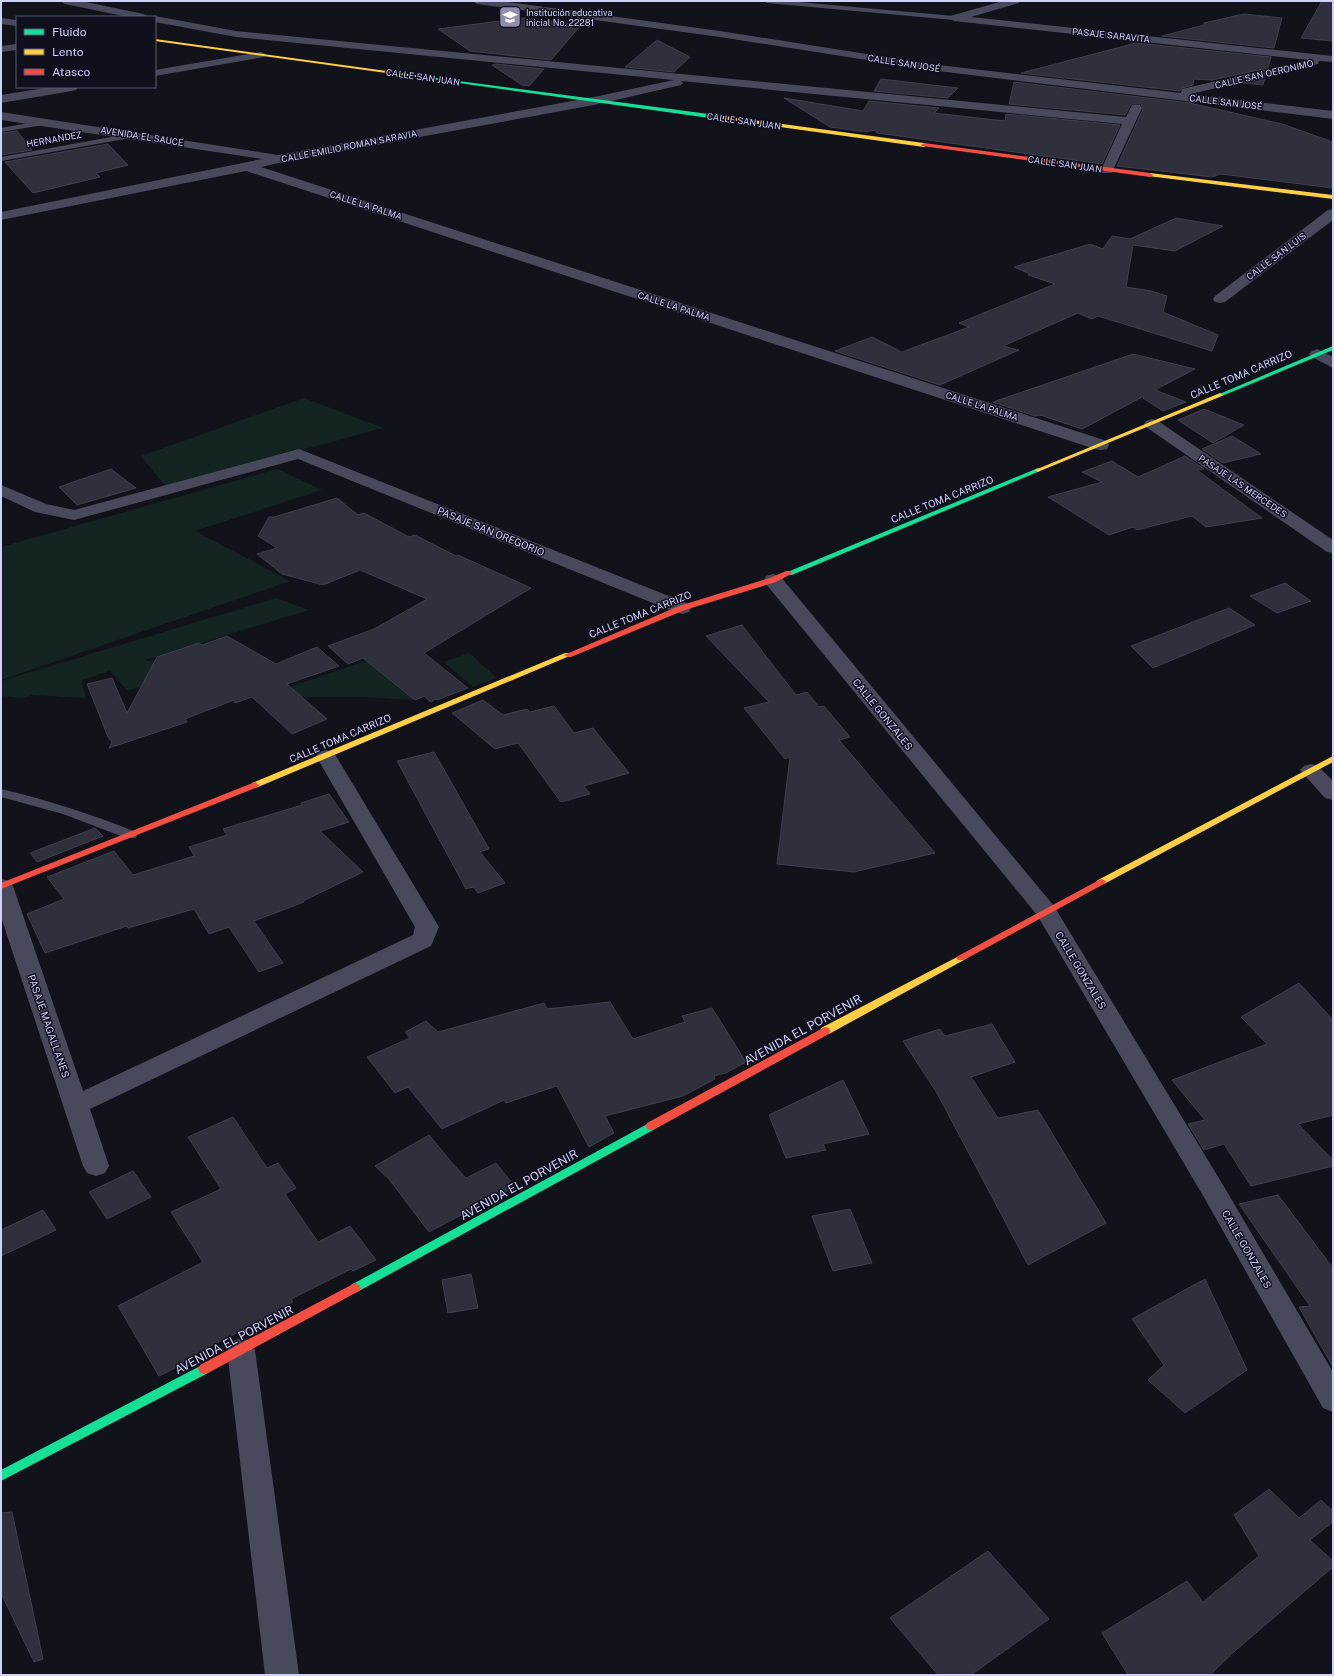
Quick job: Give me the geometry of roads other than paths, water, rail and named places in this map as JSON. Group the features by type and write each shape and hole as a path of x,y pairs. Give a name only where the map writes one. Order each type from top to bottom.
{"street":[{"path":"65,1 139,16"},
{"name":"CALLE SAN JOSÉ","path":"477,1 720,34 930,67 1333,115"},
{"path":"954,18 1015,1"},
{"name":"PASAJE SARAVITA","path":"954,18 1331,58"},
{"path":"156,19 236,34 1130,121"},
{"path":"1,21 16,23"},
{"name":"CALLE SAN JUAN","path":"156,40 1107,170 1333,197"},
{"path":"1,49 16,47"},
{"path":"156,73 260,55"},
{"name":"CALLE SAN OERONIMO","path":"1172,96 1331,58"},
{"name":"CALLE EMILIO ROMAN SARAVIA","path":"1,216 247,167 282,158 594,101 698,79"},
{"path":"1,99 66,88"},
{"path":"1107,170 1145,93"},
{"name":"AVENIDA EL SAUCE","path":"1,116 282,158"},
{"name":"CALLE LA PALMA","path":"247,167 1101,445"},
{"name":"CALLE SAN LUIS","path":"1220,299 1333,213"},
{"name":"CALLE TOMA CARRIZO","path":"2,886 326,756 682,608 773,580 1333,348"},
{"path":"1317,354 1333,363"},
{"name":"PASAJE LAS MERCEDES","path":"1152,424 1333,548"},
{"name":"PASAJE SAN OREGORIO","path":"1,490 41,508 74,515 300,454 682,608"},
{"name":"CALLE GONZALES","path":"773,580 1046,911 1214,1192 1333,1399"},
{"path":"76,1105 423,940 427,927 326,756"},
{"name":"AVENIDA EL PORVENIR","path":"1,1476 241,1350 1046,911 1333,759"},
{"path":"1311,770 1333,793"},
{"name":"PASAJE MAGALLANES","path":"2,886 96,1166"},
{"path":"241,1350 282,1675"}],"lane":[{"path":"767,1 954,18"},
{"path":"1,130 46,122"},
{"name":"HERNANDEZ","path":"1,159 133,135"},
{"path":"1,793 26,798 96,820 131,835"}],"place":[{"name":"Institución educativa inicial No. 22281","path":"510,17"}]}
